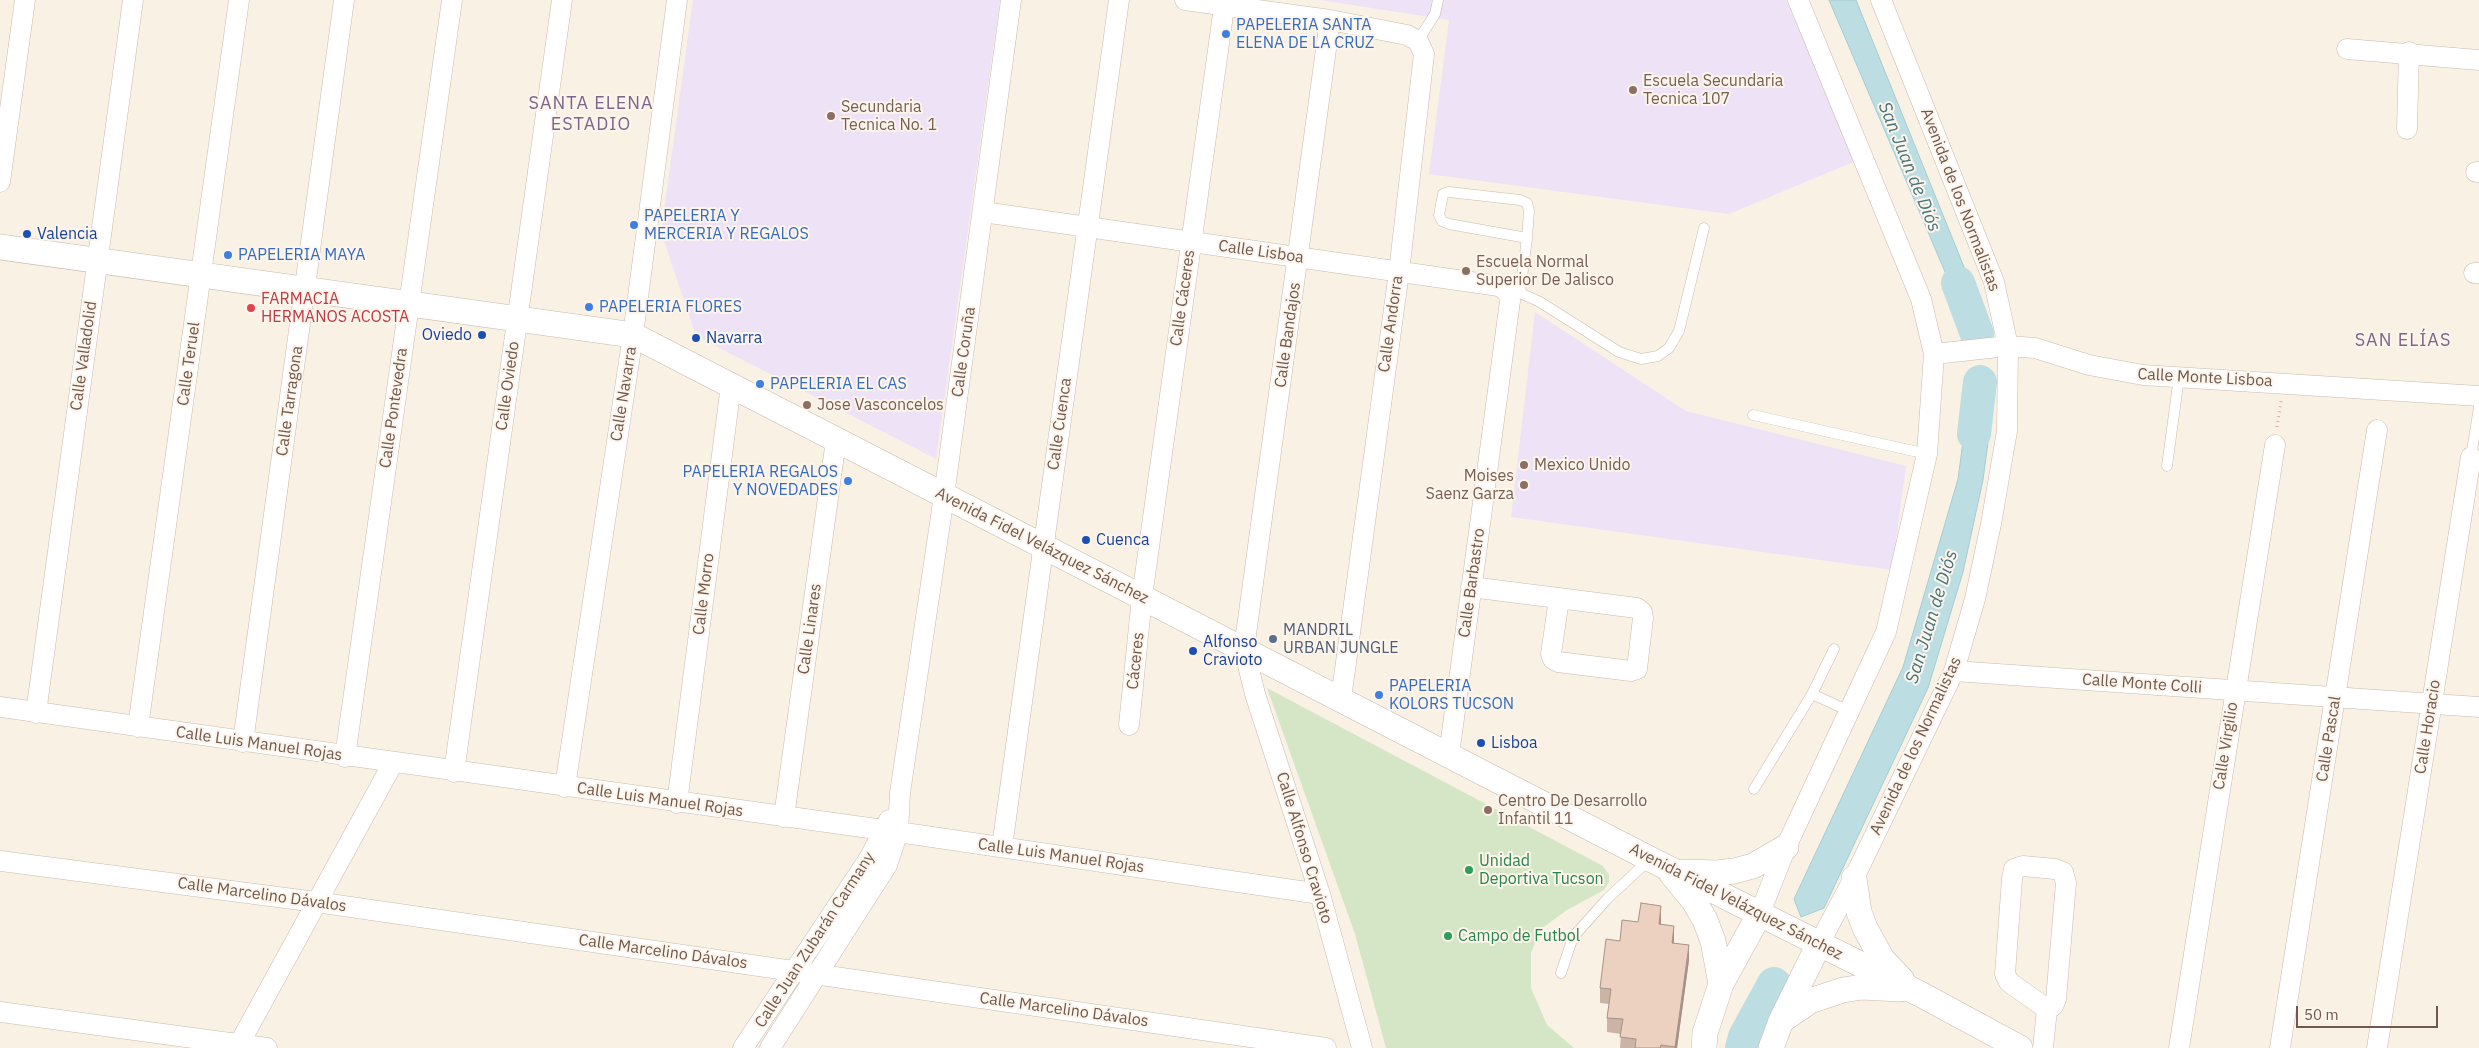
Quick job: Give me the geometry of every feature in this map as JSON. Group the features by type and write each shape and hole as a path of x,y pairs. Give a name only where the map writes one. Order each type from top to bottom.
{"street":[{"path":"0,182 25,0"},
{"name":"Calle Valladolid","path":"36,712 133,0"},
{"name":"Calle Teruel","path":"138,727 239,0"},
{"name":"Calle Tarragona","path":"243,742 344,0"},
{"name":"Calle Pontevedra","path":"345,757 452,0"},
{"name":"Calle Oviedo","path":"454,772 562,0"},
{"name":"Calle Navarra","path":"565,787 634,335 677,0"},
{"name":"Calle Coruña","path":"892,832 900,793 944,496 1011,0"},
{"name":"Calle Cuenca","path":"1002,848 1119,0"},
{"path":"1184,0 1225,3 1330,20 1408,35 1418,41"},
{"path":"1704,1048 1705,1033 1721,984 1760,913 1786,848 1886,632 1927,454 1934,354 1921,299 1798,0"},
{"name":"Avenida de los Normalistas","path":"1771,1048 1781,1021 1854,878 1954,671 1975,599 2007,431 2008,346 1994,282 1881,0"},
{"name":"Calle Cáceres","path":"1142,597 1225,3"},
{"name":"Calle Bandajos","path":"1244,649 1330,20"},
{"name":"Calle Andorra","path":"1341,699 1398,272 1424,54 1418,41"},
{"path":"2346,49 2409,52 2479,60"},
{"path":"2408,128 2409,52"},
{"name":"Calle Lisboa","path":"983,212 1499,286 1514,292"},
{"name":"Avenida Fidel Velázquez Sánchez","path":"0,247 634,335 1658,863 1922,995 2020,1048"},
{"name":"Calle Barbastro","path":"1448,755 1510,301 1514,292"},
{"name":"Calle Monte Lisboa","path":"1934,354 2008,346 2035,348 2117,372 2479,396"},
{"name":"Calle Morro","path":"677,803 731,386"},
{"name":"Calle Pascal","path":"2280,1048 2377,430"},
{"name":"Calle Virgilio","path":"2179,1048 2276,437"},
{"name":"Calle Linares","path":"784,817 836,440"},
{"name":"Calle Horacio","path":"2377,1048 2471,456"},
{"path":"1471,587 1637,608 1642,612 1637,669 1631,672 1553,660 1551,654 1558,599"},
{"name":"Cáceres","path":"1130,724 1142,597"},
{"name":"Calle Alfonso Cravioto","path":"1244,649 1255,694 1320,894 1362,1048"},
{"name":"Calle Monte Colli","path":"1954,671 2479,707"},
{"name":"Calle Luis Manuel Rojas","path":"0,707 1320,894"},
{"path":"238,1046 393,763"},
{"name":"Calle Juan Zubarán Carmany","path":"744,1048 794,970 892,832"},
{"name":"Calle Juan Zubarán Carmany","path":"770,1048 886,864 892,832"},
{"path":"1658,863 1700,873 1734,871 1753,866 1786,848"},
{"name":"Calle Marcelino Dávalos","path":"0,860 316,902 1326,1048"},
{"path":"1658,863 1694,901 1704,920 1713,941 1721,984"},
{"path":"2023,866 2055,869 2063,872 2066,883 2056,999 2053,1006 2046,1009 2009,982 2006,974 2012,879 2014,869 2023,866"},
{"path":"1854,878 1859,912 1872,944 1894,973 1922,995"},
{"path":"1781,1021 1810,1001 1842,990 1882,986 1922,995"},
{"path":"2043,1048 2046,1009"},
{"path":"0,1012 238,1046 267,1048"}],"lane":[{"path":"1418,41 1434,14 1438,0"},
{"path":"1527,238 1448,224 1442,221 1439,215 1443,194 1449,192 1520,200 1527,203 1529,211 1527,238 1514,292 1540,302 1620,352 1641,359 1658,356 1668,348 1679,331 1704,228"},
{"path":"2167,466 2179,377"},
{"name":"Calle Horacio","path":"2471,456 2479,407"},
{"path":"1753,415 1927,454"},
{"path":"1754,789 1812,694 1834,649"},
{"path":"1812,694 1849,711"},
{"path":"1561,973 1572,937 1608,898 1658,863"}],"path":[{"path":"2276,437 2284,383"}],"shaded area":[{"name":"Secundaria Tecnica No. 1","path":"693,0 1000,0 936,459 696,336 661,232"},
{"name":"Escuela Secundaria Tecnica 107","path":"1320,0 1786,0 1858,160 1729,214 1429,174 1449,20"},
{"path":"1535,312 1686,411 1906,466 1892,570 1511,517"}],"green space":[{"name":"Unidad Deportiva Tucson","path":"1267,688 1603,866 1609,875 1609,882 1604,890 1567,910 1541,929 1531,953 1531,988 1547,1025 1574,1048 1386,1048 1355,934"}],"water":[{"path":"1829,0 1856,0 1981,309 1976,326 1963,314"},
{"path":"1980,389 1993,405 1983,480 1963,572 1928,688 1824,908 1801,917 1794,899 1903,667 1958,479 1968,404"},
{"path":"1772,988 1774,1009 1757,1048 1731,1048 1754,998"}],"building":[{"path":"1641,903 1661,906 1659,924 1674,926 1672,943 1689,945 1675,1047 1661,1045 1660,1048 1635,1048 1636,1039 1620,1037 1623,1019 1607,1018 1611,989 1600,988 1606,939 1620,941 1622,920 1638,922"}],"waterway":[{"name":"San Juan de Diós","path":"1958,283 1977,334"},
{"name":"San Juan de Diós","path":"1974,434 1980,382"},
{"name":"San Juan de Diós","path":"1742,1048 1745,1037 1774,984"}],"place":[{"name":"PAPELERIA SANTA ELENA DE LA CRUZ","path":"1226,34"},
{"name":"Escuela Secundaria Tecnica 107","path":"1633,90"},
{"name":"Secundaria Tecnica No. 1","path":"831,116"},
{"name":"PAPELERIA Y MERCERIA Y REGALOS","path":"634,225"},
{"name":"Valencia","path":"27,234"},
{"name":"PAPELERIA MAYA","path":"228,255"},
{"name":"Escuela Normal Superior De Jalisco","path":"1466,271"},
{"name":"PAPELERIA FLORES","path":"589,307"},
{"name":"FARMACIA HERMANOS ACOSTA","path":"251,308"},
{"name":"Oviedo","path":"482,335"},
{"name":"Navarra","path":"696,338"},
{"name":"PAPELERIA EL CAS","path":"760,384"},
{"name":"Jose Vasconcelos","path":"807,405"},
{"name":"Mexico Unido","path":"1524,465"},
{"name":"PAPELERIA REGALOS Y NOVEDADES","path":"848,481"},
{"name":"Moises Saenz Garza","path":"1524,485"},
{"name":"Cuenca","path":"1086,540"},
{"name":"MANDRIL URBAN JUNGLE","path":"1273,639"},
{"name":"Alfonso Cravioto","path":"1193,651"},
{"name":"PAPELERIA KOLORS TUCSON","path":"1379,695"},
{"name":"Lisboa","path":"1481,743"},
{"name":"Centro De Desarrollo Infantil 11","path":"1488,810"},
{"name":"Unidad Deportiva Tucson","path":"1469,870"},
{"name":"Campo de Futbol","path":"1448,936"}],"district":[{"name":"SANTA ELENA ESTADIO","path":"591,114"},
{"name":"SAN ELÍAS","path":"2403,341"}]}
